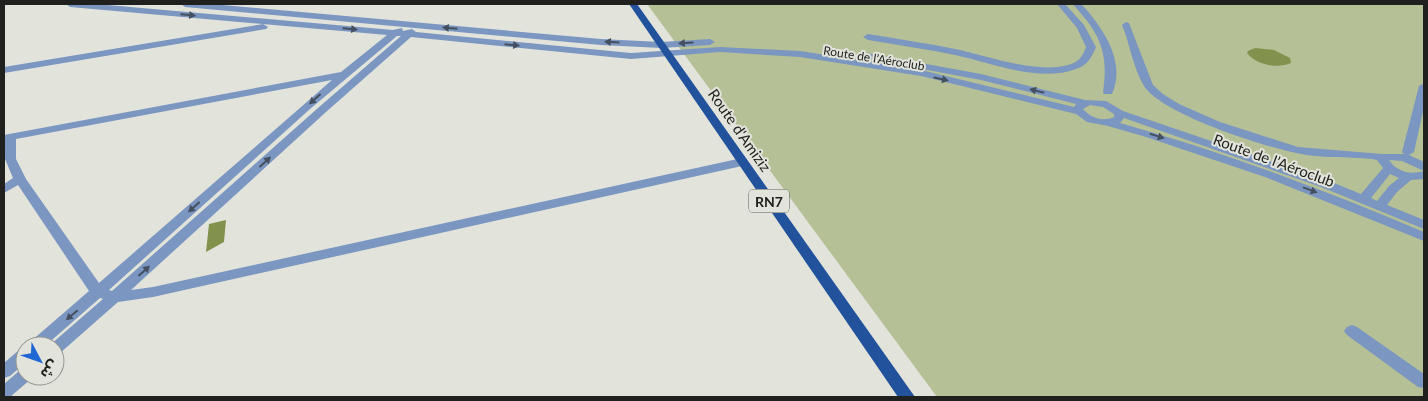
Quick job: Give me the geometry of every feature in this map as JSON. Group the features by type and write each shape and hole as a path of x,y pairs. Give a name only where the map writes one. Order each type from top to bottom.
{"main road":[{"name":"Route d'Amiziz","path":"633,4 907,397"}],"street":[{"path":"70,4 396,32 421,25 601,42 664,50"},
{"path":"166,13 180,4"},
{"path":"186,4 298,14 631,56 664,50"},
{"path":"4,70 281,23 311,4"},
{"path":"868,37 1032,68 1061,70 1080,64 1087,58 1091,47 1082,26 1062,4"},
{"path":"1077,4 1096,27 1106,45 1111,60 1113,73 1108,92 1119,119 1110,122"},
{"path":"1126,24 1150,87 1169,104 1199,118 1296,150 1330,154 1352,153 1420,173"},
{"path":"65,340 116,297 408,29"},
{"path":"47,336 98,293 343,74 396,32"},
{"name":"Route de l’Aéroclub","path":"664,50 732,50 793,54 843,61 1084,106 1106,104 1117,111 1364,199 1424,225"},
{"path":"362,73 343,74 7,138 8,151 20,179 98,293 116,297 162,290 742,162"},
{"path":"1403,154 1424,86"},
{"path":"1084,106 1108,92"},
{"name":"Route de l’Aéroclub","path":"1084,106 1096,121 1110,122 1174,141 1245,166 1361,210 1424,237"},
{"path":"1364,199 1389,156 1403,154"},
{"path":"1403,154 1420,173"},
{"path":"1380,206 1393,189 1420,173"},
{"path":"4,189 20,179"},
{"path":"1352,331 1424,382"},
{"path":"4,372 15,363"},
{"path":"4,393 15,384"}],"shaded area":[{"path":"647,4 1424,4 1424,397 937,397"},
{"path":"1255,48 1274,50 1290,58 1291,63 1274,66 1261,63 1247,53"},
{"path":"226,220 224,242 206,252 209,224"}]}
